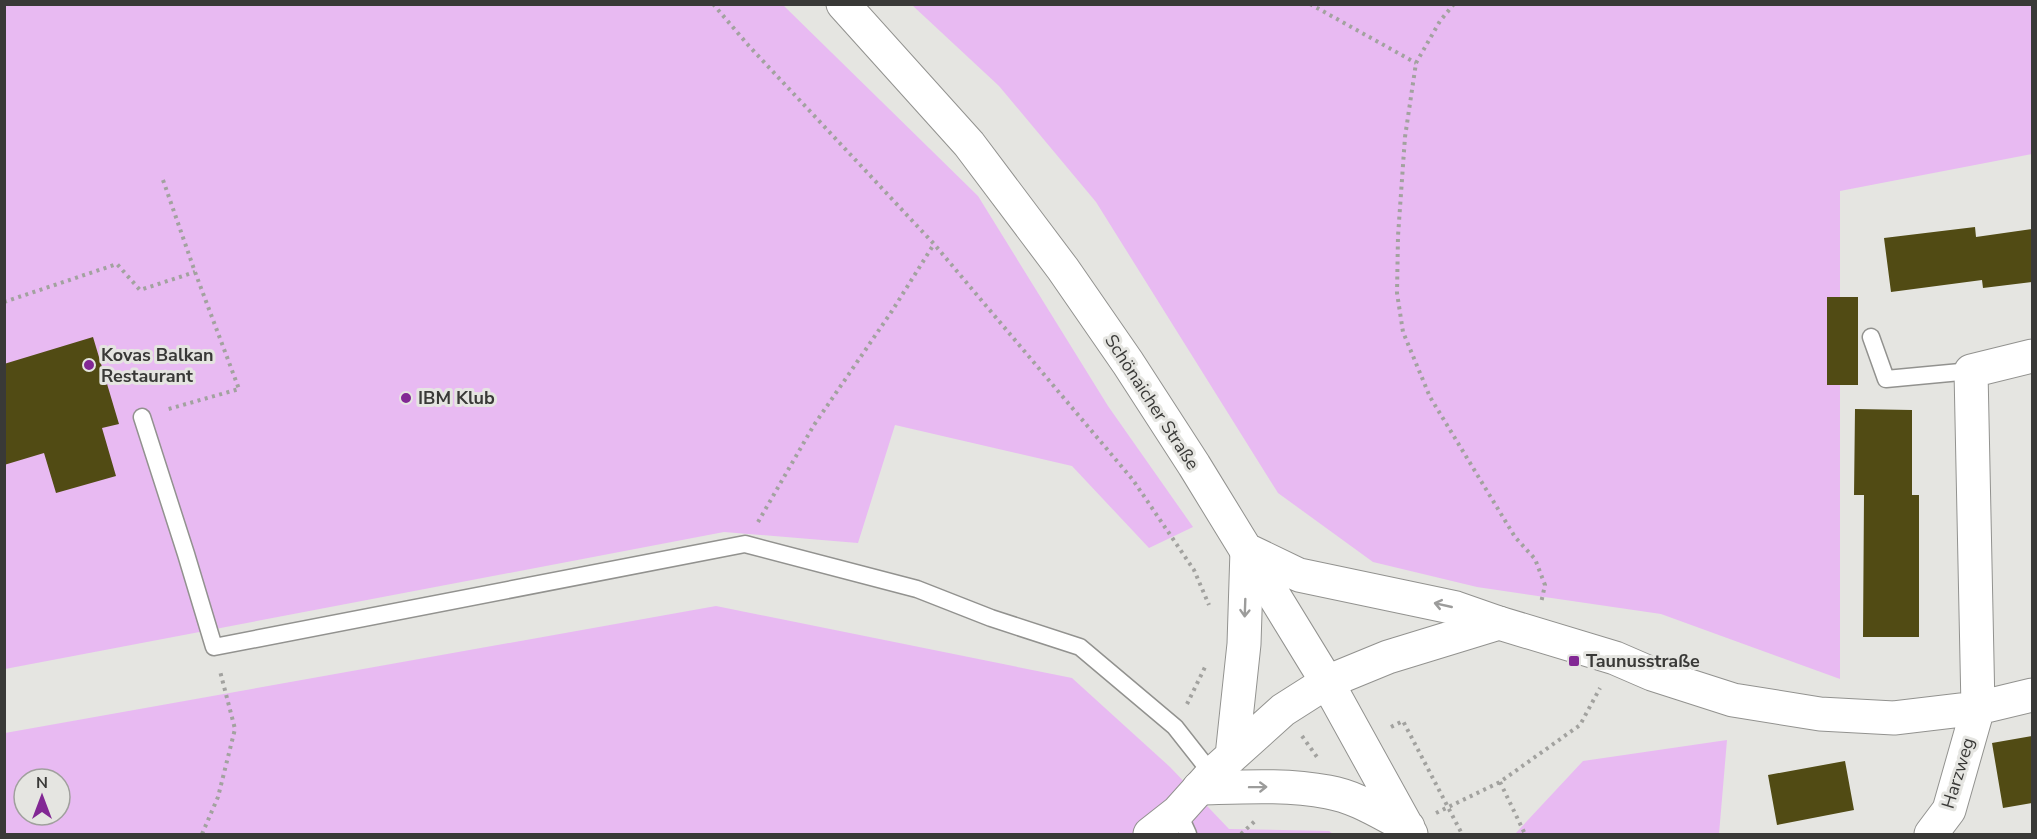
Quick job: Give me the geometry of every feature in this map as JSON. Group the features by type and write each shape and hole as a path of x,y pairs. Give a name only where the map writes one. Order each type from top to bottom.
{"street":[{"name":"Schönaicher Straße","path":"843,4 969,144 1063,269 1128,363 1327,682 1409,831"},
{"path":"1978,708 1971,371 2032,356"},
{"path":"1202,793 1244,644 1246,550 1299,575 1433,603 1615,658 1652,674 1733,700 1820,714 1894,718 1978,708 2032,696"},
{"path":"1150,834 1202,793 1283,710 1327,682 1388,657 1499,623"},
{"name":"Harzweg","path":"1931,834 1949,810 1978,708"},
{"path":"1202,793 1272,787 1328,792 1357,801 1409,831"}],"lane":[{"path":"1871,337 1886,379 1971,371"},
{"path":"142,417 214,647 745,544 917,590 991,618 1080,647 1175,727 1202,793"}],"path":[{"path":"713,4 749,46 934,244 1133,480 1194,570 1213,613"},
{"path":"1310,4 1416,63"},
{"path":"1454,4 1440,21 1416,63 1405,137 1398,236 1397,293 1403,332 1430,397 1515,537 1535,559 1545,585 1535,634"},
{"path":"142,417 239,389 195,272 164,180"},
{"path":"745,544 814,425 892,311 934,244"},
{"path":"4,302 117,264 140,291 195,272"},
{"path":"202,834 218,797 235,729 214,647"},
{"path":"1462,834 1448,808 1500,782 1580,725 1615,658"},
{"path":"1175,727 1207,663"},
{"path":"1500,782 1525,834"}],"shaded area":[{"name":"IBM Klub","path":"5,5 783,5 978,196 1108,406 1193,527 1149,548 1072,466 895,425 858,543 724,532 5,669"},
{"path":"912,5 2032,5 2032,154 1840,191 1840,679 1661,614 1477,587 1373,562 1278,493 1096,202 999,86"},
{"path":"716,606 1072,678 1170,767 1229,829 1329,831 1333,834 5,834 5,733"},
{"path":"1727,740 1719,834 1515,834 1583,761"}],"building":[{"path":"1975,227 1976,237 2032,229 2032,282 1983,288 1982,280 1891,292 1884,238"},
{"path":"1827,297 1858,297 1858,385 1827,385"},
{"path":"93,337 119,424 102,428 116,476 56,493 44,453 4,465 4,364"},
{"path":"1855,409 1912,410 1912,495 1919,495 1919,637 1863,637 1864,495 1854,495"},
{"path":"2032,736 2032,803 2003,808 1992,743"},
{"path":"1845,761 1854,810 1777,825 1768,775"}],"place":[{"name":"Kovas Balkan Restaurant","path":"89,365"},
{"name":"IBM Klub","path":"406,398"},
{"name":"Taunusstraße","path":"1574,661"}]}
